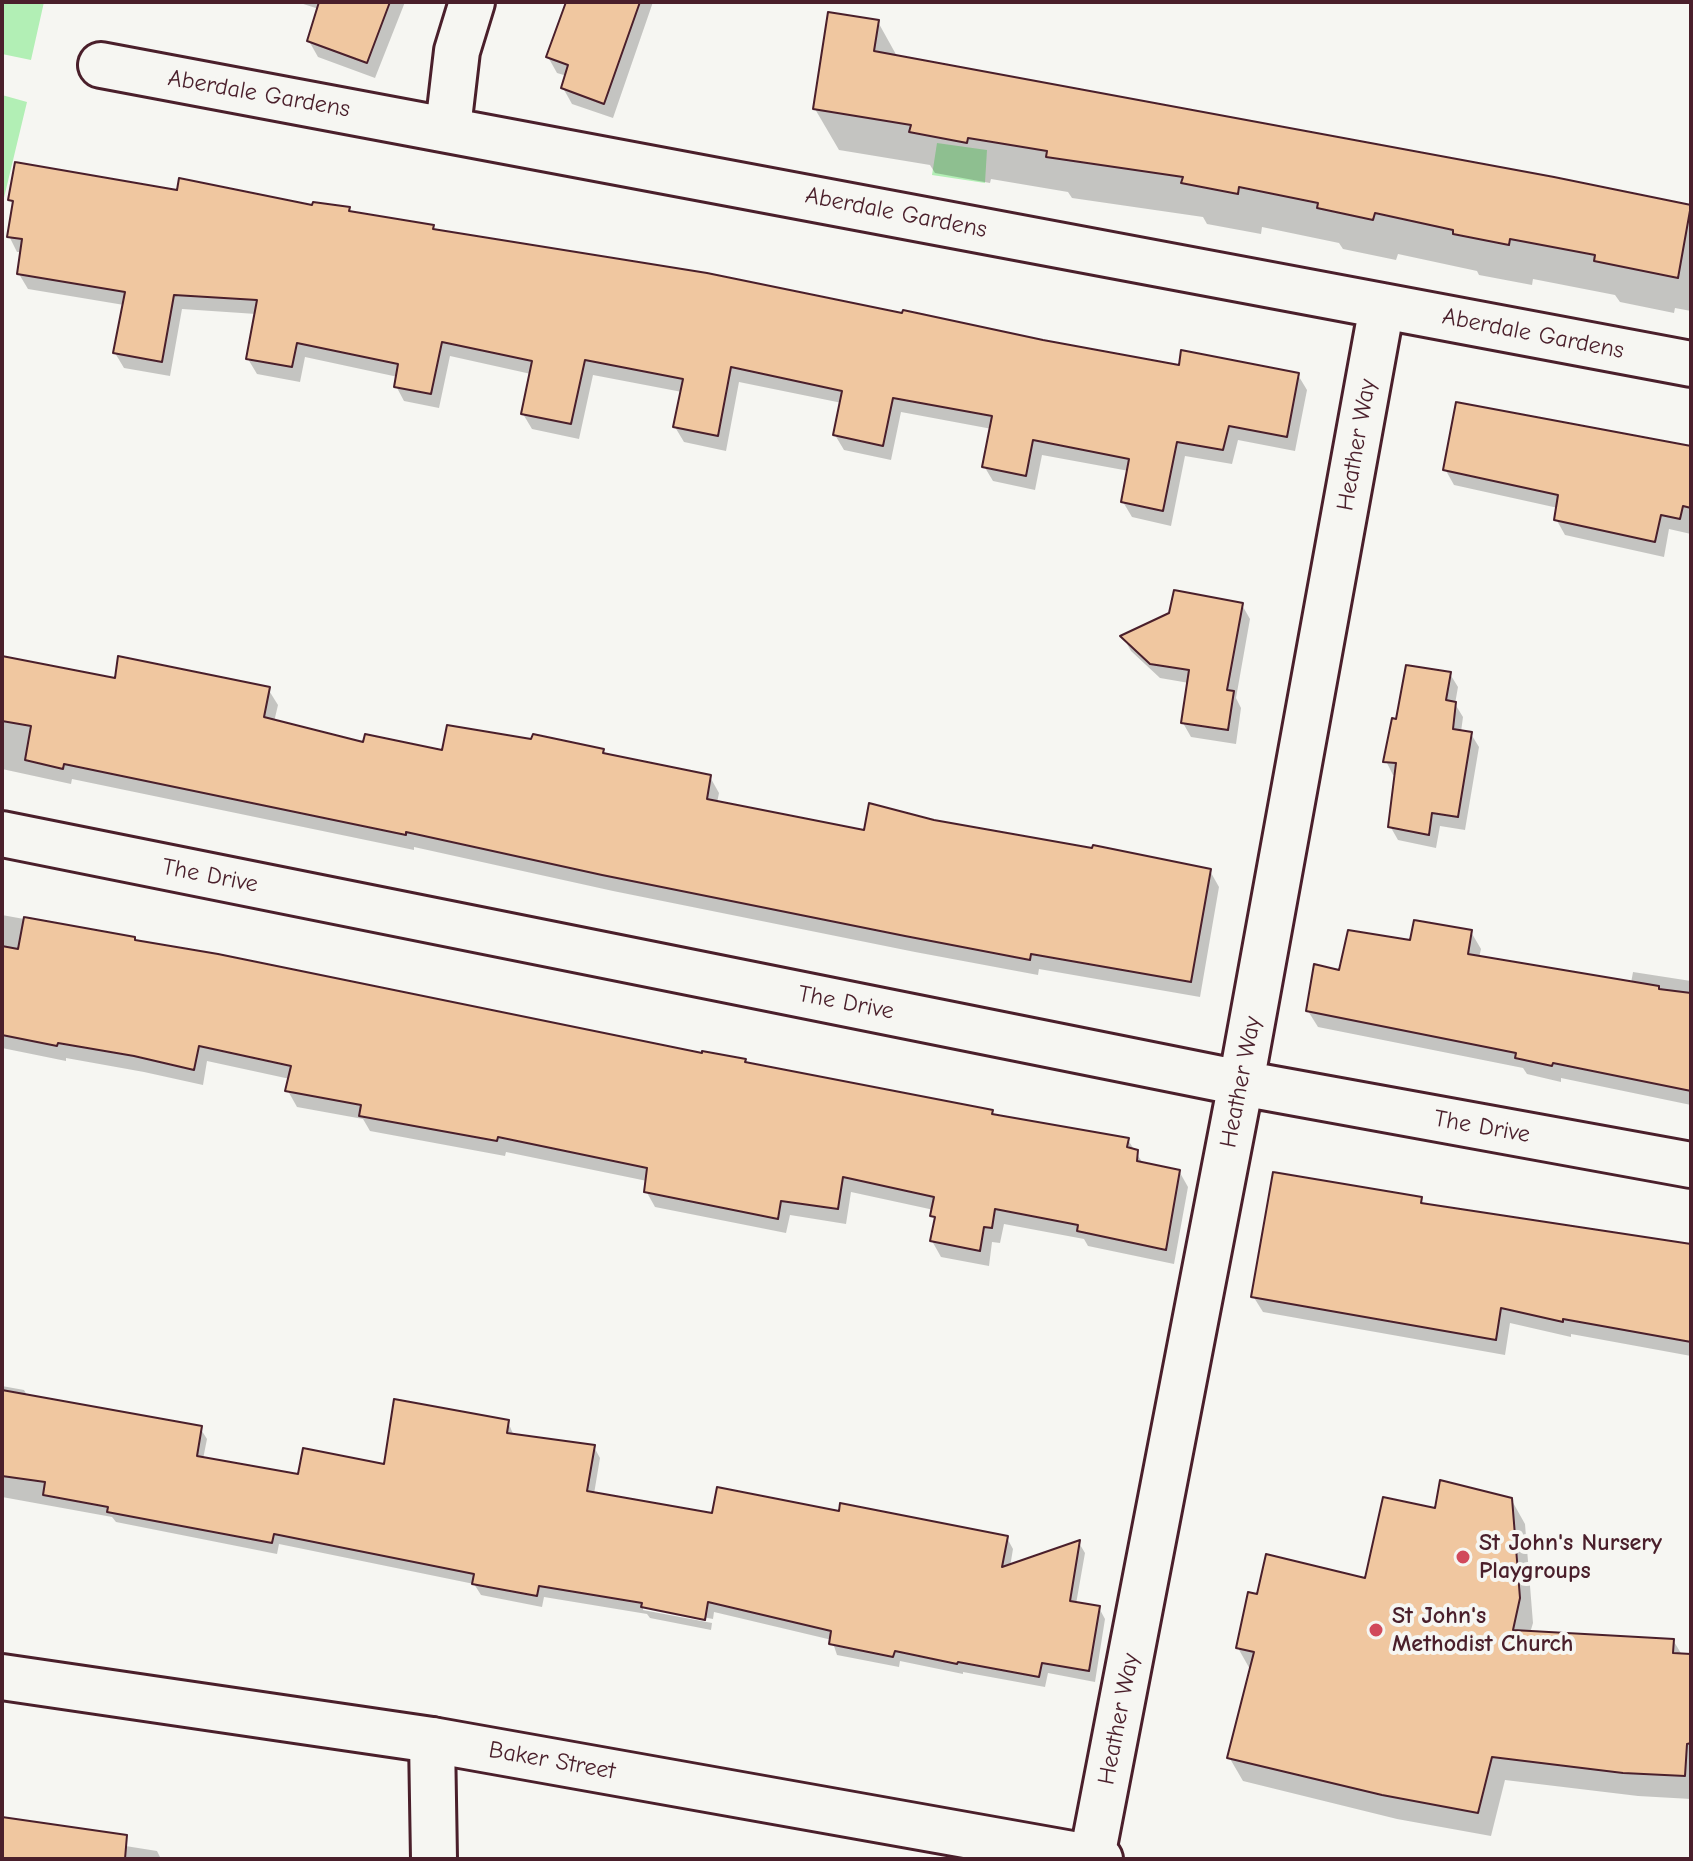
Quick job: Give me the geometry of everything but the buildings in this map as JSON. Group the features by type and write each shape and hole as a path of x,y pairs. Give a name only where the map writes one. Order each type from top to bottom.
{"street":[{"path":"448,128 457,51 472,2"},
{"name":"Aberdale Gardens","path":"101,65 1691,364"},
{"name":"Heather Way","path":"1096,1858 1382,306"},
{"name":"The Drive","path":"2,834 1241,1083 1691,1165"},
{"name":"Baker Street","path":"2,1677 432,1740 1096,1858"},
{"path":"432,1740 434,1859"}],"green space":[{"path":"2,2 44,2 31,60 2,54"},
{"path":"2,95 27,102 2,206"},
{"path":"937,143 987,150 985,183 932,175"}],"place":[{"name":"St John's Nursery Playgroups","path":"1463,1557"},
{"name":"St John's Methodist Church","path":"1376,1630"}]}
